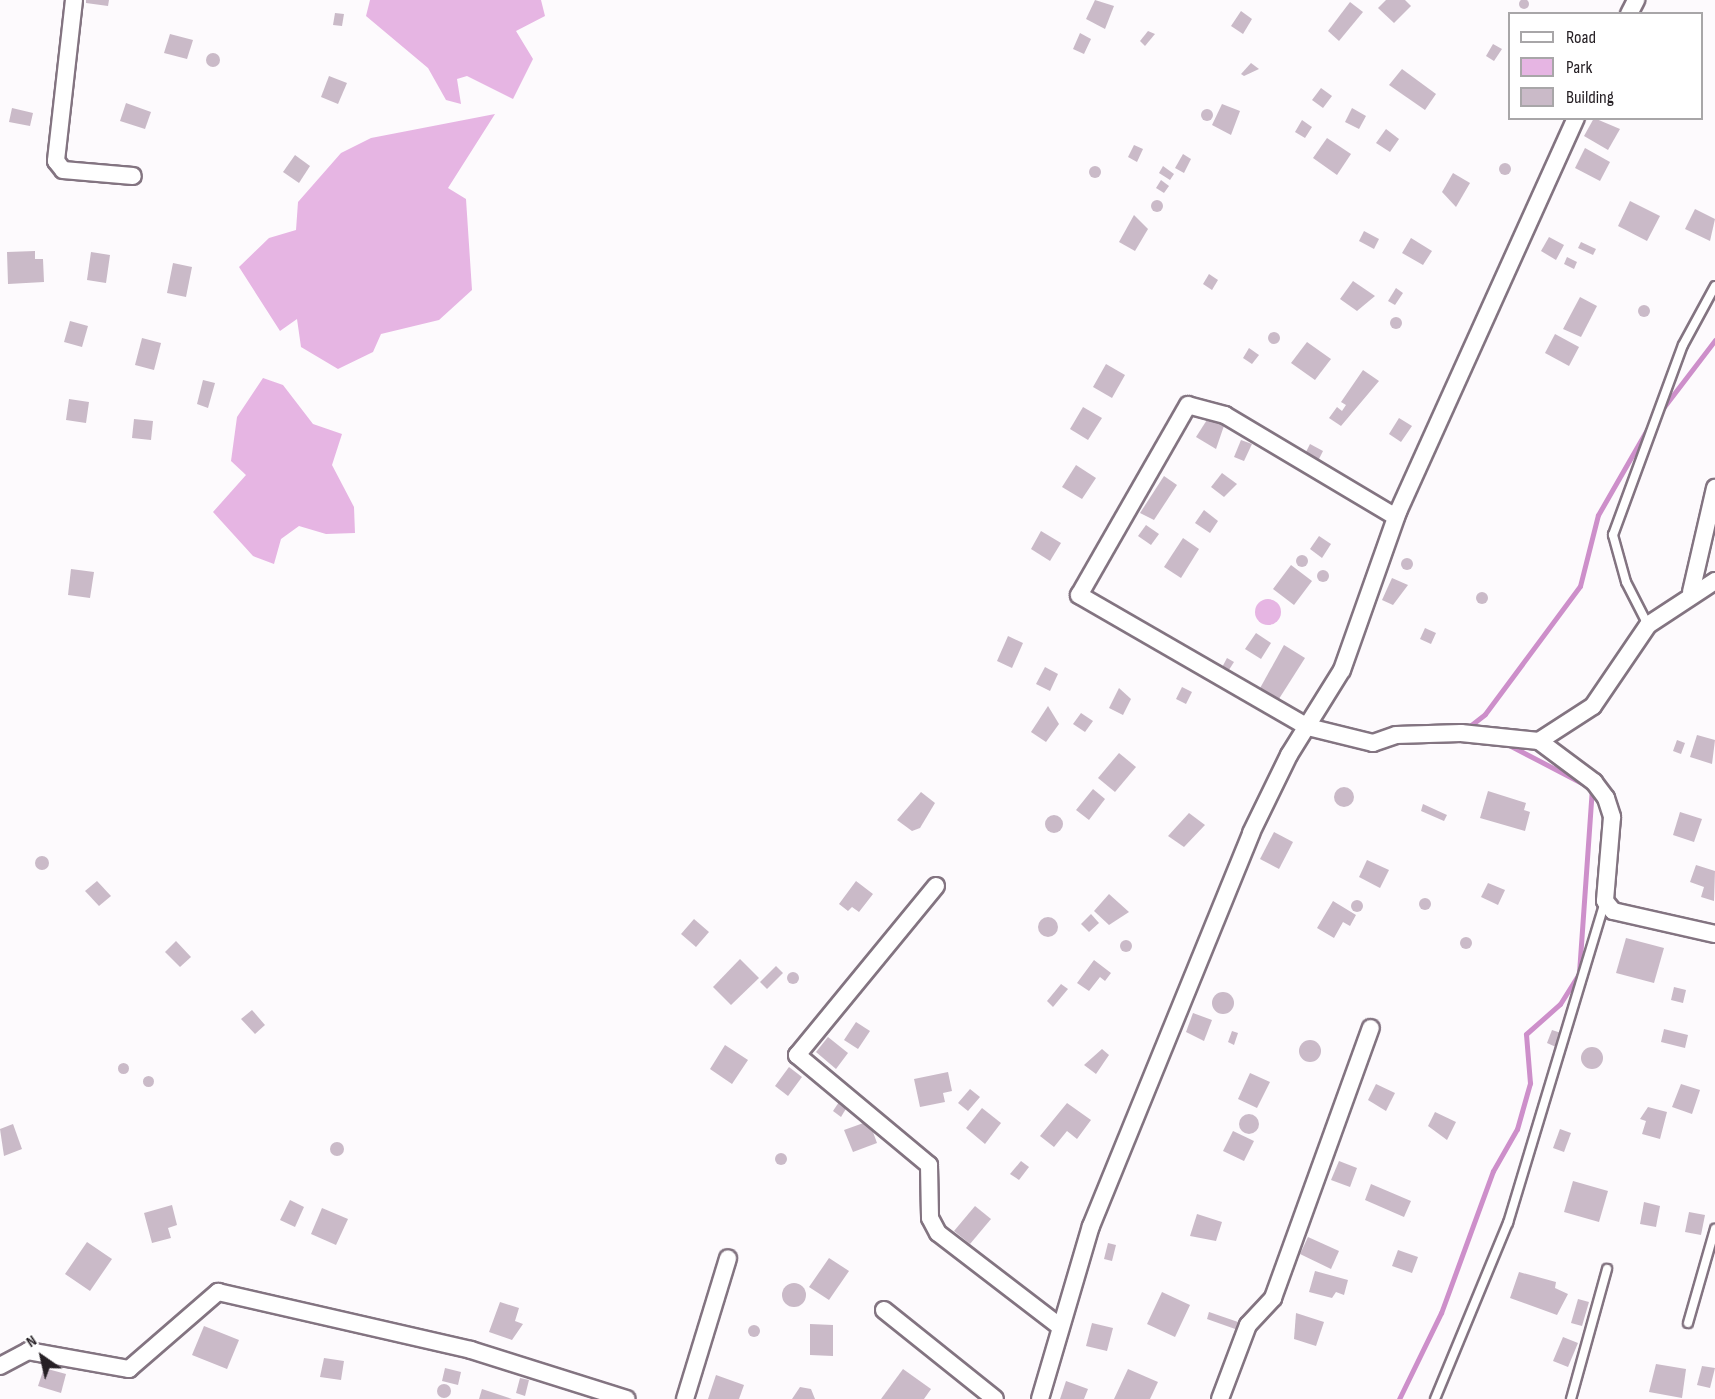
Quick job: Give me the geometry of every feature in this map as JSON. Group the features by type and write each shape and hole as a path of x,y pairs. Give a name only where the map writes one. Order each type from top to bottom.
{"street":[{"path":"74,0 56,161 63,170 134,176"},
{"path":"1040,1399 1059,1326 1126,1136 1251,833 1308,727 1342,670 1396,517 1575,120"},
{"path":"1396,517 1225,415 1188,405 1079,595 1308,727 1373,743 1396,735 1461,733 1539,741 1594,782 1606,798 1612,817 1605,901 1613,911 1715,934"},
{"path":"1691,592 1715,488"},
{"path":"1539,741 1593,706 1648,625 1691,592 1715,581"},
{"path":"936,885 797,1055 929,1165 930,1218 938,1233 1059,1326"},
{"path":"1220,1399 1248,1325 1273,1298 1371,1028"},
{"path":"685,1399 728,1258"},
{"path":"0,1366 28,1351 129,1369 218,1292 471,1350 626,1399"},
{"path":"884,1310 995,1399"}],"lane":[{"path":"1648,625 1626,582 1613,535 1683,345 1715,286"},
{"path":"1435,1399 1508,1223 1605,901"},
{"path":"1688,1323 1715,1229"},
{"path":"1571,1399 1607,1269"}],"green space":[{"path":"370,0 541,0 545,16 516,31 533,59 513,99 467,76 457,79 461,104 446,100 428,68 366,16"},
{"path":"495,114 448,188 466,199 472,290 439,320 381,334 373,352 338,369 301,347 297,319 280,331 239,267 269,238 296,230 298,202 341,153 371,138"},
{"path":"263,378 283,385 313,424 342,434 332,465 354,507 355,533 326,534 299,526 281,539 274,564 253,556 213,512 246,475 231,461 237,417"},
{"path":"1268,599 1277,603 1281,612 1277,621 1268,625 1259,621 1255,612 1259,603"}],"building":[{"path":"1524,-1 1528,0 1528,8 1524,9 1520,8 1519,4 1520,0"},
{"path":"86,0 109,0 108,6 86,3"},
{"path":"1095,0 1114,6 1105,29 1086,19"},
{"path":"1386,0 1405,0 1411,6 1394,23 1378,8"},
{"path":"1350,2 1363,12 1339,41 1328,31"},
{"path":"1241,11 1252,19 1243,34 1231,26"},
{"path":"335,13 344,14 342,26 333,25"},
{"path":"1148,31 1155,34 1145,46 1140,41"},
{"path":"1080,33 1091,39 1084,54 1073,49"},
{"path":"170,34 193,40 187,59 164,53"},
{"path":"1493,44 1502,49 1494,61 1486,56"},
{"path":"210,53 216,53 220,60 216,67 210,67 206,63 206,57"},
{"path":"1251,63 1259,69 1244,76 1241,74"},
{"path":"1402,69 1436,94 1425,110 1389,85"},
{"path":"329,76 347,83 338,104 321,97"},
{"path":"1321,88 1332,96 1323,108 1312,100"},
{"path":"126,103 151,112 145,129 120,121"},
{"path":"1222,104 1240,111 1231,135 1212,125"},
{"path":"12,108 33,113 30,126 9,122"},
{"path":"1352,108 1366,116 1359,129 1345,122"},
{"path":"1209,109 1213,115 1209,121 1205,121 1201,113"},
{"path":"1302,120 1312,127 1305,138 1295,132"},
{"path":"1593,120 1599,120 1620,129 1608,150 1584,136"},
{"path":"1386,129 1399,139 1390,152 1376,143"},
{"path":"1327,138 1351,154 1337,175 1313,158"},
{"path":"1134,145 1143,149 1137,162 1128,157"},
{"path":"1585,148 1610,162 1600,181 1575,168"},
{"path":"1183,154 1191,159 1184,173 1175,168"},
{"path":"295,155 310,166 299,183 283,172"},
{"path":"1507,163 1511,169 1507,175 1503,175 1499,167"},
{"path":"1097,166 1101,172 1097,178 1093,178 1089,170"},
{"path":"1163,166 1174,174 1170,180 1159,173"},
{"path":"1453,173 1470,183 1456,207 1442,192"},
{"path":"1161,180 1169,186 1164,193 1156,188"},
{"path":"1159,200 1163,206 1159,212 1155,212 1151,204"},
{"path":"1630,201 1660,216 1647,241 1618,226"},
{"path":"1695,209 1715,219 1710,241 1685,229"},
{"path":"1134,215 1148,229 1135,251 1119,242"},
{"path":"1364,231 1379,239 1374,249 1359,241"},
{"path":"1549,237 1564,245 1556,260 1541,251"},
{"path":"1411,238 1432,251 1423,265 1402,253"},
{"path":"1581,242 1596,249 1593,255 1578,248"},
{"path":"35,251 35,259 43,259 44,282 8,284 7,252"},
{"path":"91,252 110,255 106,283 87,280"},
{"path":"1567,257 1577,262 1574,269 1564,264"},
{"path":"173,263 192,267 186,297 167,293"},
{"path":"1209,274 1218,280 1212,290 1203,284"},
{"path":"1353,281 1375,296 1357,311 1340,299"},
{"path":"1396,288 1403,293 1395,305 1388,301"},
{"path":"1580,297 1597,306 1581,337 1563,329"},
{"path":"1646,305 1650,311 1646,317 1642,317 1638,309"},
{"path":"1398,317 1402,323 1398,329 1394,329 1390,321"},
{"path":"70,321 88,326 82,347 64,342"},
{"path":"1276,332 1280,338 1276,344 1272,344 1268,336"},
{"path":"1555,334 1579,347 1569,366 1545,353"},
{"path":"142,338 161,343 154,370 135,365"},
{"path":"1307,342 1331,359 1315,380 1291,363"},
{"path":"1249,348 1259,355 1252,364 1243,358"},
{"path":"1106,364 1125,375 1112,398 1093,387"},
{"path":"1363,370 1379,381 1341,426 1329,418 1337,407 1342,411 1346,405 1341,402"},
{"path":"203,380 215,383 208,408 197,404"},
{"path":"69,399 89,402 86,423 66,420"},
{"path":"1083,407 1102,418 1088,440 1070,429"},
{"path":"1212,412 1226,420 1216,449 1196,437"},
{"path":"1399,418 1412,426 1401,442 1389,434"},
{"path":"134,419 153,421 151,440 132,438"},
{"path":"1241,440 1252,444 1244,461 1234,457"},
{"path":"1310,444 1323,451 1318,461 1305,454"},
{"path":"1076,465 1096,478 1082,499 1062,487"},
{"path":"1222,473 1237,484 1224,497 1211,487"},
{"path":"1164,476 1177,485 1154,520 1140,513"},
{"path":"1204,510 1218,521 1210,533 1195,523"},
{"path":"1146,525 1159,534 1151,545 1138,536"},
{"path":"1041,531 1061,543 1050,561 1031,549"},
{"path":"1319,536 1331,544 1322,558 1310,549"},
{"path":"1183,538 1199,549 1181,578 1164,567"},
{"path":"1304,555 1308,561 1304,567 1300,567 1296,559"},
{"path":"1409,558 1413,564 1409,570 1405,570 1401,562"},
{"path":"1291,565 1312,581 1294,605 1273,589"},
{"path":"71,569 94,572 90,598 68,595"},
{"path":"1325,570 1329,576 1325,582 1321,582 1317,574"},
{"path":"1392,578 1408,585 1393,605 1382,600"},
{"path":"1484,592 1488,598 1484,604 1480,604 1476,596"},
{"path":"1425,628 1436,633 1431,644 1420,639"},
{"path":"1256,633 1271,643 1261,659 1245,649"},
{"path":"1008,636 1023,643 1012,668 997,661"},
{"path":"1284,645 1305,658 1277,702 1259,690"},
{"path":"1227,658 1234,662 1225,676 1219,673"},
{"path":"1045,667 1058,674 1050,691 1036,684"},
{"path":"1182,687 1192,692 1186,704 1176,699"},
{"path":"1119,688 1131,699 1123,715 1109,708"},
{"path":"1048,706 1059,724 1046,742 1031,732"},
{"path":"1081,713 1093,721 1085,732 1073,724"},
{"path":"1697,735 1715,740 1712,764 1690,757"},
{"path":"1677,740 1685,743 1681,754 1673,751"},
{"path":"1119,753 1136,767 1115,792 1098,778"},
{"path":"1344,787 1351,790 1354,797 1351,804 1344,807 1337,804 1334,797 1337,790"},
{"path":"1093,789 1105,799 1089,820 1076,810"},
{"path":"1488,791 1526,803 1524,810 1530,812 1525,831 1480,818"},
{"path":"921,792 935,803 920,828 912,831 897,820"},
{"path":"1423,804 1447,815 1444,821 1421,811"},
{"path":"1680,812 1702,819 1694,842 1673,835"},
{"path":"1189,813 1205,825 1184,847 1168,836"},
{"path":"1054,815 1062,820 1063,824 1058,832 1054,833 1046,828 1045,824 1050,816"},
{"path":"1274,832 1293,842 1279,869 1260,859"},
{"path":"39,856 45,856 49,863 45,870 39,870 35,866 35,860"},
{"path":"1367,860 1389,870 1380,888 1359,877"},
{"path":"1696,865 1715,871 1714,901 1701,897 1704,887 1690,882"},
{"path":"97,881 111,896 99,906 85,891"},
{"path":"856,881 873,894 859,912 852,907 848,911 839,904"},
{"path":"1488,883 1505,890 1498,905 1481,897"},
{"path":"1109,894 1129,912 1109,925 1094,911"},
{"path":"1427,898 1431,904 1427,910 1423,910 1419,902"},
{"path":"1359,900 1363,906 1359,912 1355,912 1351,904"},
{"path":"1333,901 1356,915 1350,926 1343,922 1334,938 1317,928"},
{"path":"1091,914 1099,923 1089,932 1081,924"},
{"path":"1044,917 1052,917 1058,923 1058,931 1052,937 1044,937 1038,931 1038,923"},
{"path":"694,919 709,932 696,947 681,934"},
{"path":"1468,937 1472,943 1468,949 1464,949 1460,941"},
{"path":"1626,938 1664,948 1654,983 1616,973"},
{"path":"1128,940 1132,946 1128,952 1124,952 1120,944"},
{"path":"176,941 191,957 180,967 165,952"},
{"path":"740,959 759,978 731,1005 713,987"},
{"path":"1094,960 1111,973 1105,981 1100,977 1089,991 1077,983"},
{"path":"776,966 783,973 767,989 760,982"},
{"path":"795,972 799,978 795,984 791,984 787,976"},
{"path":"1061,984 1068,989 1053,1007 1047,1001"},
{"path":"1674,987 1686,990 1683,1003 1671,1000"},
{"path":"1223,992 1231,995 1234,1003 1231,1011 1223,1014 1215,1011 1212,1003 1215,995"},
{"path":"252,1010 265,1025 255,1034 241,1019"},
{"path":"1193,1013 1212,1020 1204,1041 1186,1032"},
{"path":"856,1022 870,1031 858,1049 844,1040"},
{"path":"1664,1029 1688,1035 1685,1048 1661,1042"},
{"path":"1552,1030 1561,1033 1556,1047 1547,1043"},
{"path":"1232,1031 1238,1033 1234,1045 1228,1042"},
{"path":"828,1037 848,1053 836,1069 816,1052"},
{"path":"1310,1040 1318,1043 1321,1051 1318,1059 1310,1062 1302,1059 1299,1051 1302,1043"},
{"path":"725,1045 748,1060 732,1084 710,1069"},
{"path":"1592,1047 1600,1050 1603,1058 1600,1066 1592,1069 1584,1066 1581,1058 1584,1050"},
{"path":"1102,1049 1109,1055 1096,1074 1084,1065"},
{"path":"123,1063 127,1064 127,1072 123,1073 119,1072 118,1068 119,1064"},
{"path":"789,1067 802,1077 788,1096 775,1086"},
{"path":"948,1072 952,1091 943,1093 945,1102 920,1107 914,1079"},
{"path":"1250,1073 1270,1082 1257,1108 1238,1099"},
{"path":"148,1076 152,1077 152,1085 148,1086 144,1085 143,1081 144,1077"},
{"path":"1376,1084 1395,1093 1386,1111 1368,1100"},
{"path":"1681,1084 1700,1090 1692,1114 1672,1107"},
{"path":"970,1089 980,1097 968,1111 958,1103"},
{"path":"839,1102 847,1107 841,1117 833,1111"},
{"path":"1067,1103 1091,1120 1077,1139 1067,1131 1054,1147 1040,1136"},
{"path":"1648,1107 1667,1112 1660,1139 1642,1134 1646,1121 1640,1119"},
{"path":"982,1108 1001,1123 985,1144 966,1128"},
{"path":"1435,1112 1456,1122 1447,1140 1428,1126"},
{"path":"1249,1114 1256,1117 1259,1124 1256,1131 1249,1134 1242,1131 1239,1124 1242,1117"},
{"path":"869,1121 877,1143 853,1152 844,1130"},
{"path":"13,1124 22,1149 4,1156 0,1129"},
{"path":"1560,1129 1571,1133 1564,1152 1553,1148"},
{"path":"1233,1131 1254,1141 1244,1161 1223,1151"},
{"path":"334,1142 340,1142 344,1149 340,1156 334,1156 330,1152 330,1146"},
{"path":"783,1153 787,1159 783,1165 779,1165 775,1157"},
{"path":"1021,1161 1029,1167 1019,1180 1010,1174"},
{"path":"1339,1161 1357,1168 1350,1187 1331,1180"},
{"path":"1573,1181 1608,1191 1599,1222 1564,1212"},
{"path":"1371,1184 1411,1201 1404,1217 1365,1200"},
{"path":"290,1200 304,1207 295,1227 280,1220"},
{"path":"1644,1202 1660,1206 1656,1227 1640,1224"},
{"path":"172,1205 177,1225 168,1228 171,1238 152,1243 144,1213"},
{"path":"975,1206 991,1219 970,1244 954,1231"},
{"path":"322,1208 348,1219 336,1245 311,1234"},
{"path":"1689,1212 1705,1215 1701,1235 1685,1232"},
{"path":"1197,1214 1222,1222 1216,1241 1190,1236"},
{"path":"1308,1237 1339,1251 1331,1269 1300,1254"},
{"path":"87,1242 112,1259 90,1291 65,1274"},
{"path":"1108,1243 1116,1245 1112,1261 1104,1259"},
{"path":"1398,1250 1418,1257 1412,1273 1392,1266"},
{"path":"829,1258 849,1271 829,1300 809,1287"},
{"path":"1315,1271 1348,1280 1344,1295 1336,1292 1332,1298 1309,1292"},
{"path":"1519,1272 1556,1282 1555,1288 1568,1294 1557,1315 1510,1298"},
{"path":"794,1283 803,1286 806,1295 803,1304 794,1307 785,1304 782,1295 785,1286"},
{"path":"1162,1292 1190,1305 1175,1337 1147,1324"},
{"path":"1578,1299 1589,1302 1582,1326 1571,1323"},
{"path":"500,1302 519,1308 515,1321 523,1324 512,1340 489,1332"},
{"path":"1209,1312 1241,1323 1238,1330 1207,1319"},
{"path":"1296,1313 1324,1322 1316,1346 1294,1339"},
{"path":"1092,1323 1113,1328 1107,1351 1086,1346"},
{"path":"810,1324 833,1325 833,1356 810,1355"},
{"path":"756,1325 760,1331 756,1337 752,1337 748,1329"},
{"path":"204,1326 239,1340 227,1369 192,1355"},
{"path":"1563,1337 1578,1343 1568,1367 1553,1361"},
{"path":"324,1358 344,1361 341,1380 320,1377"},
{"path":"1656,1364 1686,1369 1682,1398 1649,1392"},
{"path":"1702,1366 1715,1368 1710,1388 1697,1385"},
{"path":"44,1368 66,1374 61,1393 38,1386"},
{"path":"445,1368 461,1372 458,1385 442,1381"},
{"path":"903,1369 931,1389 924,1399 881,1399"},
{"path":"1128,1369 1158,1382 1150,1399 1114,1399"},
{"path":"716,1375 744,1385 739,1399 708,1399"},
{"path":"520,1378 529,1380 525,1396 516,1393"},
{"path":"1066,1381 1088,1389 1084,1399 1060,1399"},
{"path":"444,1384 449,1386 451,1391 449,1396 444,1398 439,1396 437,1391 439,1386"},
{"path":"800,1387 811,1389 815,1399 792,1399"},
{"path":"482,1389 512,1399 479,1399"}],"waterway":[{"path":"1660,412 1715,340"},
{"path":"1466,729 1485,714 1580,586 1598,515 1653,419"},
{"path":"1507,744 1584,784"},
{"path":"1399,1399 1441,1313 1493,1171 1517,1129 1530,1083 1526,1034 1560,1004 1579,973 1592,789"}]}
